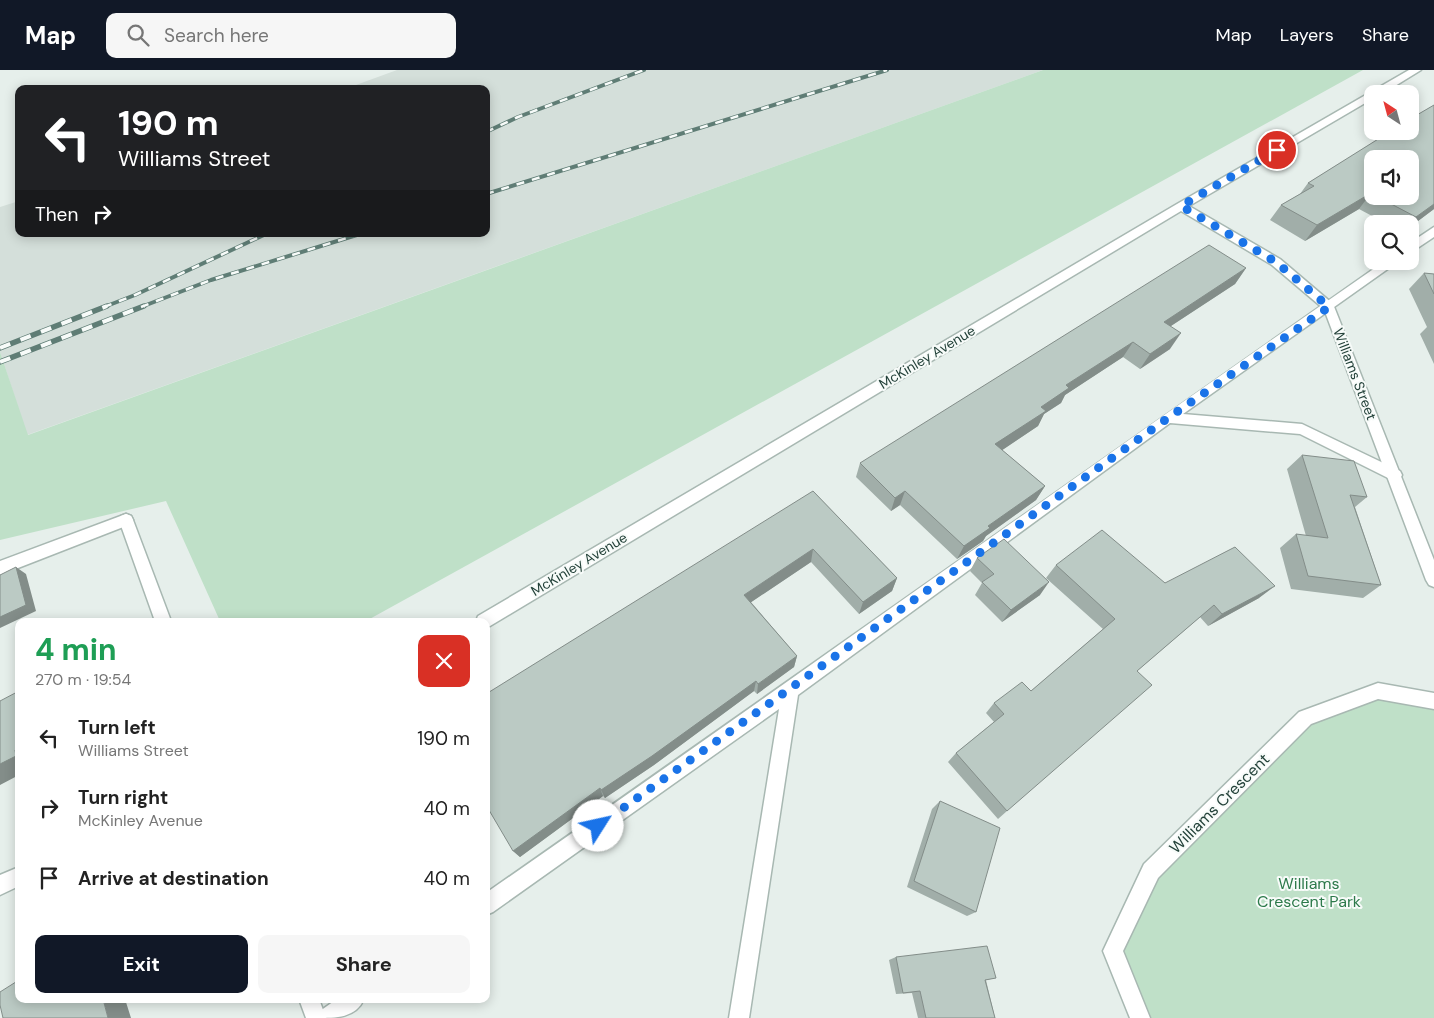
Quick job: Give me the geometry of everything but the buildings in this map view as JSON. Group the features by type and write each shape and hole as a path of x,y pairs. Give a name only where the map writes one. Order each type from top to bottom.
{"street":[{"name":"McKinley Avenue","path":"1390,85 1416,70"},
{"name":"McKinley Avenue","path":"489,618 1181,206 1364,100"},
{"name":"Williams Street","path":"1181,206 1276,262 1329,307 1434,580"},
{"path":"1419,243 1434,232"},
{"path":"490,902 790,691 1168,418 1380,270"},
{"path":"1168,418 1302,429 1395,475"},
{"path":"0,568 126,520 162,618"},
{"path":"739,1018 790,691"},
{"name":"Williams Crescent","path":"1140,1018 1113,951 1151,871 1305,718 1378,691 1434,701"},
{"path":"0,885 15,878"},
{"path":"310,1003 316,1018"},
{"path":"327,1018 348,1003"}],"shaded area":[{"path":"397,70 1043,70 27,435 0,352 0,207 15,202 15,237 490,237 490,85 356,85"}],"green space":[{"path":"1043,70 1363,70 371,618 219,618 166,501 0,540 0,352 28,435"},
{"name":"Williams Crescent Park","path":"1378,691 1434,701 1434,1018 1140,1018 1113,951 1151,871 1305,718"}],"railway":[{"path":"490,130 518,117 644,70"},
{"path":"490,193 887,70"},
{"path":"104,307 135,295 260,237"},
{"path":"141,307 211,280 350,237"},
{"path":"0,348 107,306"},
{"path":"0,362 144,306"}],"route":[{"path":"598,826 790,691 1168,418 1329,307 1276,262 1181,206 1277,150"}]}
